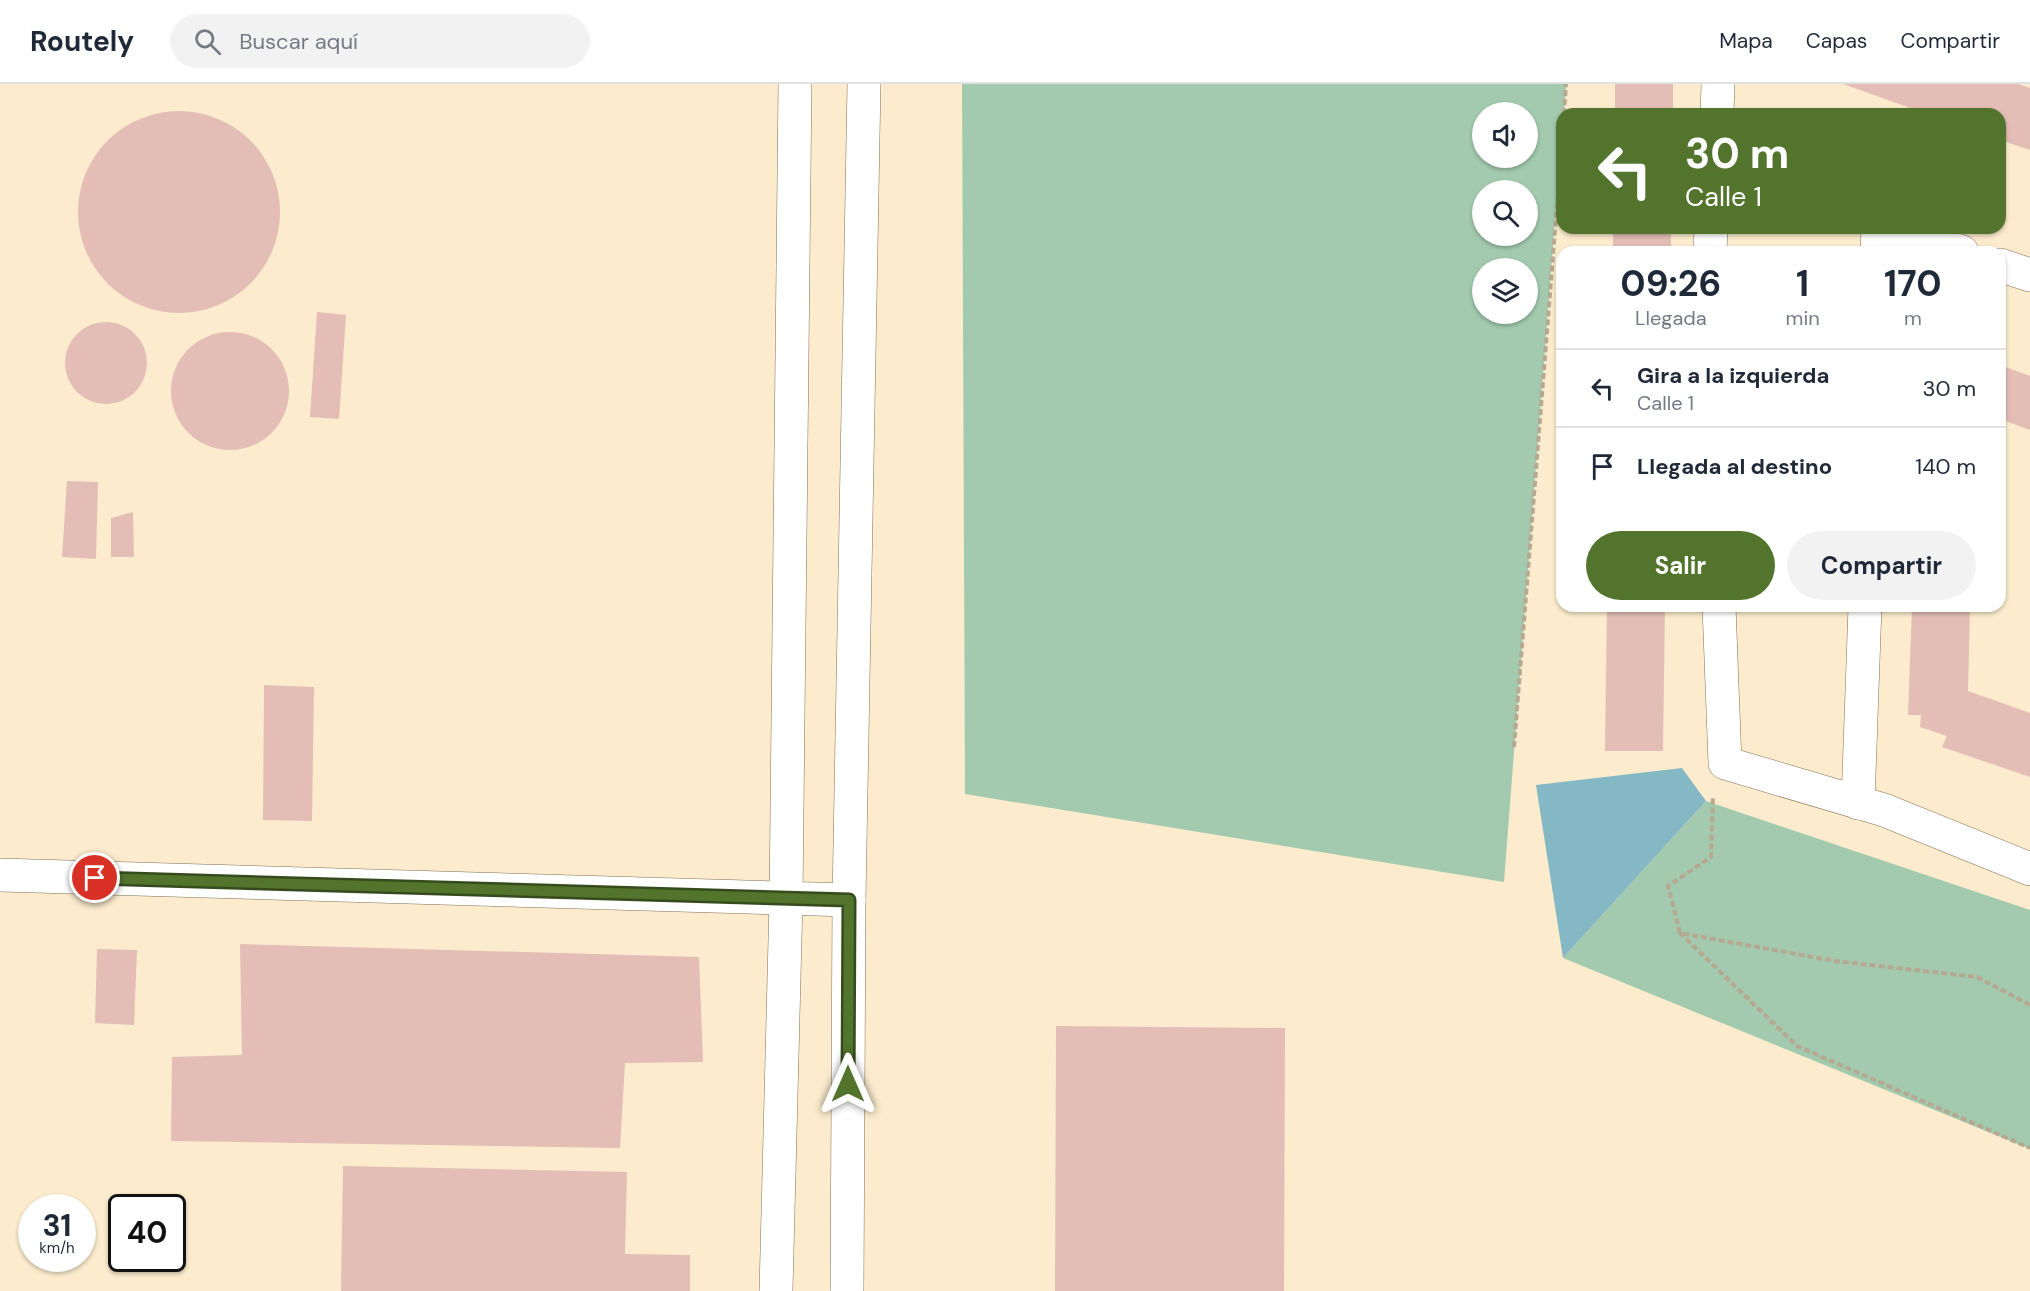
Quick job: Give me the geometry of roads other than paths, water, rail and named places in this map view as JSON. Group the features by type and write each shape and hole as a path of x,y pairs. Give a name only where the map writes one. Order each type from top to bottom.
{"street":[{"path":"776,1291 786,900 795,84"},
{"path":"847,1291 849,900 864,84"},
{"path":"1717,108 1718,84"},
{"path":"1908,234 1944,246"},
{"path":"2006,267 2030,275"},
{"path":"1719,612 1725,764 1884,810 2030,868"},
{"path":"1858,803 1864,612"},
{"path":"0,875 786,900 849,900"}],"water":[{"path":"1682,768 1706,801 1563,958 1536,785"}]}
